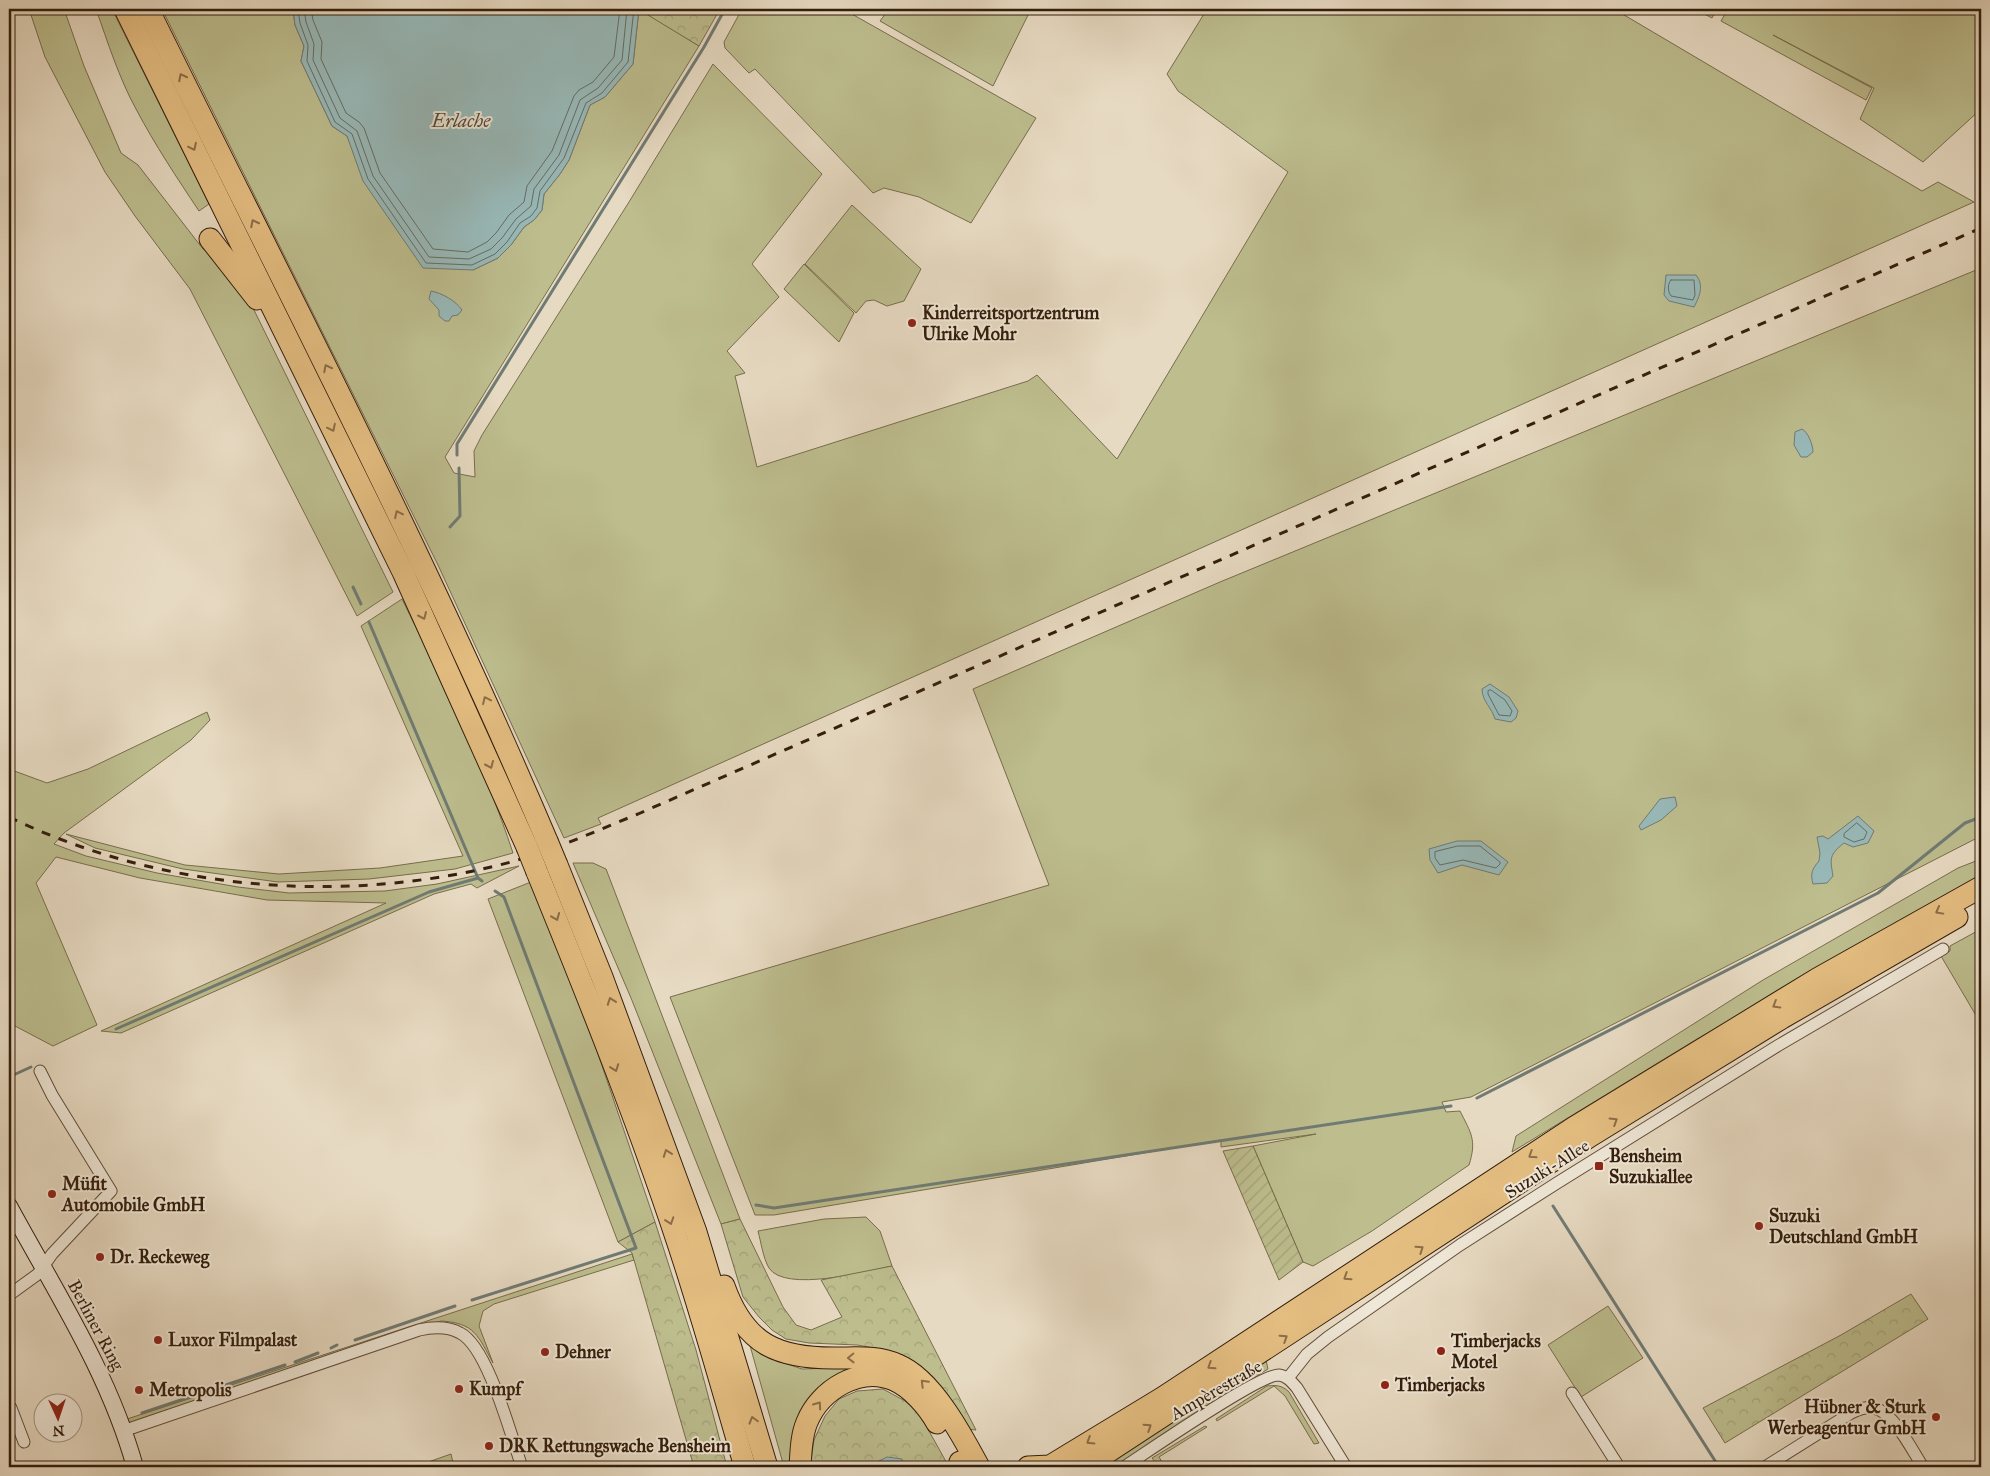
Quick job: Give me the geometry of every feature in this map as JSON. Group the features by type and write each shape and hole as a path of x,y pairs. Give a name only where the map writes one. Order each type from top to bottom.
{"highway":[{"path":"125,9 537,844 547,868 602,976 696,1232 766,1467"},
{"path":"148,9 344,401 436,590 496,722 537,844"},
{"path":"210,239 255,296 282,345 295,353"},
{"path":"547,868 590,1002 650,1163 688,1275 745,1467"},
{"path":"1028,1467 1050,1466 1162,1398 1581,1123 1817,979 1981,887"},
{"path":"1085,1467 1592,1135 1782,1018 1981,904"},
{"path":"696,1232 714,1260 730,1303 747,1327 761,1341 771,1348 795,1356 808,1358 877,1358 907,1370 926,1384 935,1395 967,1464"},
{"path":"800,1467 802,1442 807,1422 818,1403 828,1392 843,1383 861,1377 876,1376 894,1380 916,1396 936,1420 967,1464 996,1467"}],"street":[{"name":"Suzuki-Allee","path":"1288,1378 1307,1354 1328,1337 1460,1244 1779,1046 1943,949"},
{"path":"9,1295 33,1278 111,1191 52,1095 40,1071"},
{"name":"Berliner Ring","path":"9,1206 94,1360 123,1430 135,1467"},
{"path":"123,1430 419,1330 448,1328 465,1336 477,1349 490,1376 522,1467"},
{"name":"Ampèrestraße","path":"1124,1467 1266,1378 1279,1375 1288,1378 1297,1388 1346,1467"},
{"path":"1572,1393 1618,1467"},
{"path":"9,1409 11,1408 24,1442"},
{"path":"1765,1467 1851,1413 1863,1408 1874,1408 1883,1412 1892,1420 1923,1467"}],"green space":[{"path":"29,9 64,9 84,66 121,153 138,165 203,249 218,259 252,306 393,592 357,616 190,289 135,216 105,172 45,57"},
{"path":"96,9 112,9 209,204 199,211 158,148 130,97 114,60"},
{"path":"162,9 293,9 295,25 304,46 301,61 332,126 347,136 354,151 473,270 498,258 511,245 524,227 534,220 542,210 544,194 569,160 590,105 605,97 633,64 639,9 699,46 445,457 454,473 475,477 474,451 482,435 629,202 713,64 822,174 752,264 779,297 727,351 745,373 735,376 757,467 1028,381 1037,375 1117,459 1288,172 1178,91 1167,74 1207,9 1614,9 1922,191 1938,182 1974,202 598,818 601,824 564,838 438,565"},
{"path":"638,9 720,9 699,46"},
{"path":"742,9 843,9 1036,118 971,223 919,197 884,188 873,193 755,69 749,73 725,48 724,42"},
{"path":"889,9 1031,9 993,86 880,21"},
{"path":"1695,9 1717,9 1712,18"},
{"path":"1728,9 1981,9 1981,109 1923,162 1860,119 1874,88 1773,35 1872,88 1866,100 1721,21"},
{"path":"852,205 921,269 904,301 887,306 874,300 866,301 856,313 805,264"},
{"path":"804,264 854,313 839,342 784,289"},
{"path":"1981,268 1981,836 1471,1097 1442,1102 1446,1112 1460,1111 1470,1131 1473,1149 1469,1165 1372,1231 1313,1266 1303,1262 1253,1146 1316,1134 1221,1147 1221,1140 774,1215 755,1215 670,997 1049,885 973,689 1220,582"},
{"path":"402,599 476,756 513,853 455,869 369,879 278,882 183,869 95,848 66,834 185,865 279,874 380,868 463,856 361,626"},
{"path":"207,712 210,720 191,740 64,833 54,844 86,856 157,873 238,887 289,893 385,891 437,884 519,866 477,888 471,884 434,894 121,1033 101,1031 386,903 267,900 140,878 56,857 36,883 97,1025 53,1046 15,1026 9,1015 9,769 47,783 88,769"},
{"path":"1981,859 1981,875 1697,1039 1512,1152 1516,1136 1763,980 1958,868"},
{"path":"573,863 593,863 606,869 740,1219 721,1224 631,998"},
{"path":"531,882 595,1045 655,1222 618,1242 488,899"},
{"path":"1981,929 1981,1024 1941,956 1950,951 1950,946"},
{"path":"1253,1146 1303,1262 1279,1280 1223,1151"},
{"path":"866,1217 880,1231 892,1266 809,1280 792,1279 778,1275 767,1264 758,1231 824,1219"},
{"path":"740,1219 783,1307 796,1325 811,1330 842,1317 821,1280 892,1266 976,1430 966,1429 928,1375 908,1358 886,1350 857,1345 809,1343 786,1339 772,1330 743,1297 721,1224"},
{"path":"655,1222 696,1350 727,1467 694,1467 632,1253 618,1242"},
{"path":"632,1254 634,1260 494,1304 483,1311 479,1326 493,1363 479,1338 468,1328 452,1322 441,1321 129,1424 127,1419"},
{"path":"1911,1294 1928,1319 1725,1443 1703,1408 1841,1335"},
{"path":"1608,1306 1643,1358 1581,1397 1548,1345"},
{"path":"749,1342 767,1357 802,1369 874,1370 829,1380 796,1467 784,1467"},
{"path":"1266,1360 1268,1369 1113,1467 1095,1467"},
{"path":"1267,1386 1274,1386 1217,1421 1216,1419"},
{"path":"1274,1386 1284,1388 1289,1392 1319,1443 1314,1444 1285,1396"},
{"path":"883,1389 905,1401 919,1413 949,1467 810,1467 814,1440 825,1416 839,1399 857,1391"},
{"path":"1205,1426 1207,1427 1159,1457 1165,1467 1159,1467 1152,1458"},
{"path":"451,1454 454,1467 414,1467"}],"water":[{"name":"Erlache","path":"293,9 639,9 633,64 605,97 590,105 569,160 544,194 542,210 534,220 524,227 511,245 498,258 473,270 423,268 363,181 347,136 332,126 301,61 304,46 295,25"},
{"path":"1666,275 1696,275 1700,283 1700,291 1694,307 1669,301 1664,295"},
{"path":"431,291 448,298 462,310 458,315 452,316 449,321 445,321 439,316 439,310 429,299"},
{"path":"1802,429 1808,436 1813,449 1813,452 1807,457 1801,457 1794,445 1795,432"},
{"path":"1490,684 1509,697 1518,711 1516,718 1511,722 1495,719 1485,701 1482,689"},
{"path":"1675,797 1677,806 1661,820 1641,830 1639,826 1660,799"},
{"path":"1858,816 1874,831 1868,843 1853,847 1844,843 1832,857 1833,876 1827,883 1813,884 1812,872 1819,861 1820,853 1817,837 1823,836 1828,839"},
{"path":"1457,841 1481,841 1508,862 1499,875 1462,865 1438,873 1430,860 1429,849"},
{"path":"887,1457 902,1459 903,1467 873,1467 873,1464"}],"waterway":[{"path":"457,455 457,444 704,47 725,9"},
{"path":"450,527 460,516 459,468"},
{"path":"353,587 361,604"},
{"path":"369,622 478,878"},
{"path":"1477,1098 1878,893 1965,823 1981,817"},
{"path":"116,1029 429,892 478,878 482,881"},
{"path":"472,1300 636,1248 504,897 495,891"},
{"path":"9,1077 31,1067"},
{"path":"756,1205 774,1208 1451,1106"},
{"path":"1553,1206 1719,1467"},
{"path":"355,1340 455,1306"},
{"path":"331,1348 337,1345"},
{"path":"295,1362 318,1353"},
{"path":"142,1413 285,1365"}],"railway":[{"path":"9,817 68,842 129,861 192,875 256,884 320,887 384,884 448,876 511,862 559,846 638,814 1981,228"}],"place":[{"name":"Kinderreitsportzentrum Ulrike Mohr","path":"912,323"},
{"name":"Bensheim Suzukiallee","path":"1599,1166"},
{"name":"Müfit Automobile GmbH","path":"52,1194"},
{"name":"Suzuki Deutschland GmbH","path":"1759,1226"},
{"name":"Dr. Reckeweg","path":"100,1257"},
{"name":"Luxor Filmpalast","path":"158,1340"},
{"name":"Timberjacks Motel","path":"1441,1351"},
{"name":"Dehner","path":"545,1352"},
{"name":"Timberjacks","path":"1385,1385"},
{"name":"Kumpf","path":"459,1389"},
{"name":"Metropolis","path":"139,1390"},
{"name":"Hübner & Sturk Werbeagentur GmbH","path":"1936,1417"},
{"name":"DRK Rettungswache Bensheim","path":"489,1446"}]}
